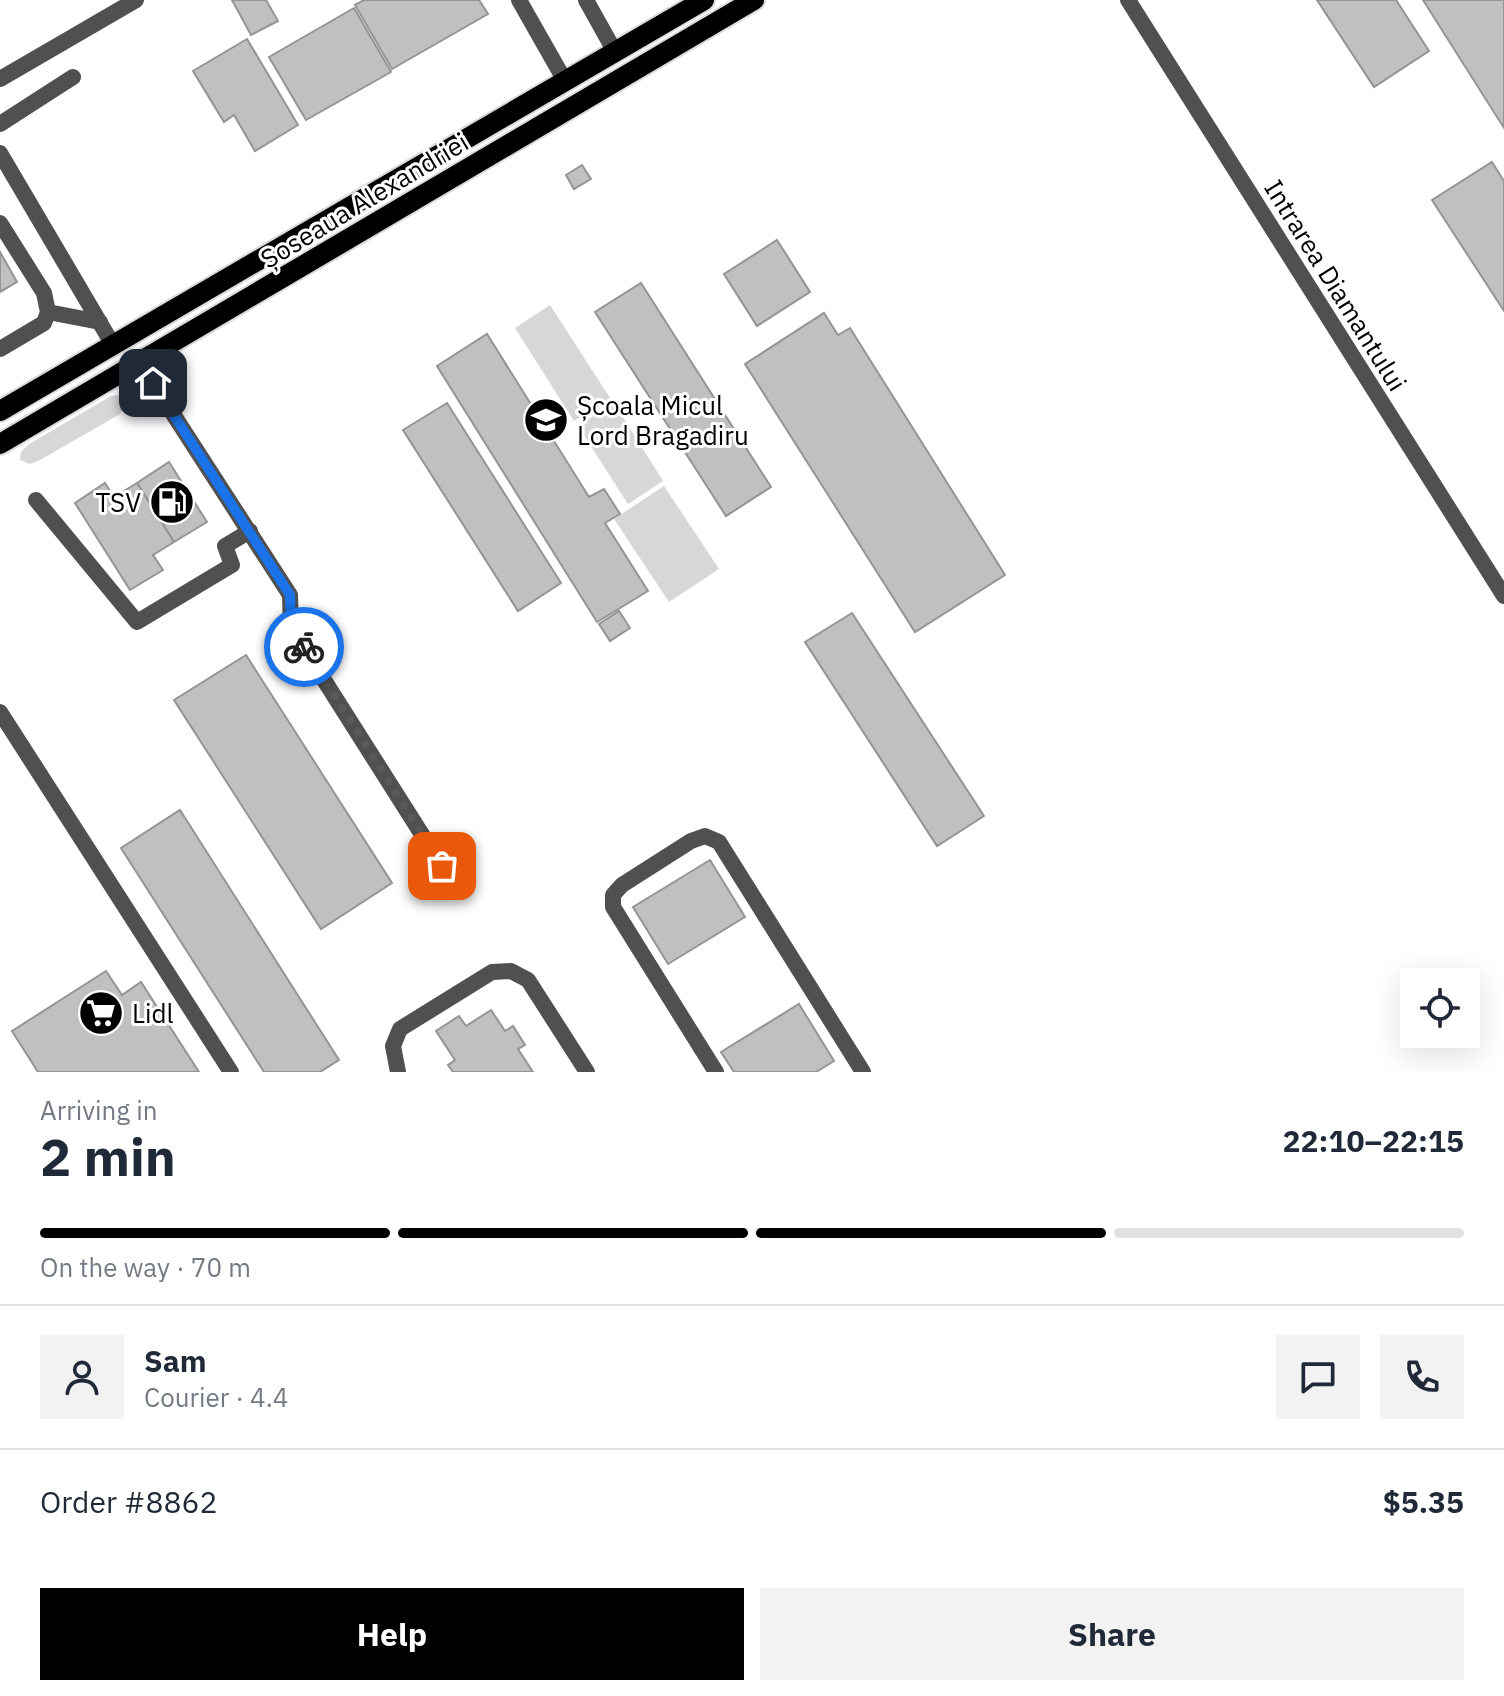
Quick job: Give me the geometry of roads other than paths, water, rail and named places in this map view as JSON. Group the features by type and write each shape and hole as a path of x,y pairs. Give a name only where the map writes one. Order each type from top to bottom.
{"main road":[{"name":"Șoseaua Alexandriei","path":"0,411 704,0"},
{"name":"Șoseaua Alexandriei","path":"0,444 754,0"}],"street":[{"path":"0,79 136,0"},
{"path":"519,0 565,81"},
{"path":"586,0 615,52"},
{"name":"Intrarea Diamantului","path":"1128,0 1504,596"},
{"path":"0,124 73,77"},
{"path":"0,153 113,345"},
{"path":"0,223 44,293 48,312 44,323 0,349"},
{"path":"48,312 100,322"},
{"path":"153,383 290,595 291,628 442,866"},
{"path":"36,500 137,622 232,565 225,546 250,531"},
{"path":"0,712 231,1072"},
{"path":"716,1072 613,907 613,895 622,885 691,841 705,836 719,842 863,1072"},
{"path":"398,1072 393,1046 400,1029 492,972 511,971 528,980 587,1072"}],"place":[{"name":"Școala Micul Lord Bragadiru","path":"546,420"},
{"name":"TSV","path":"172,502"},
{"name":"Lidl","path":"101,1013"}]}
